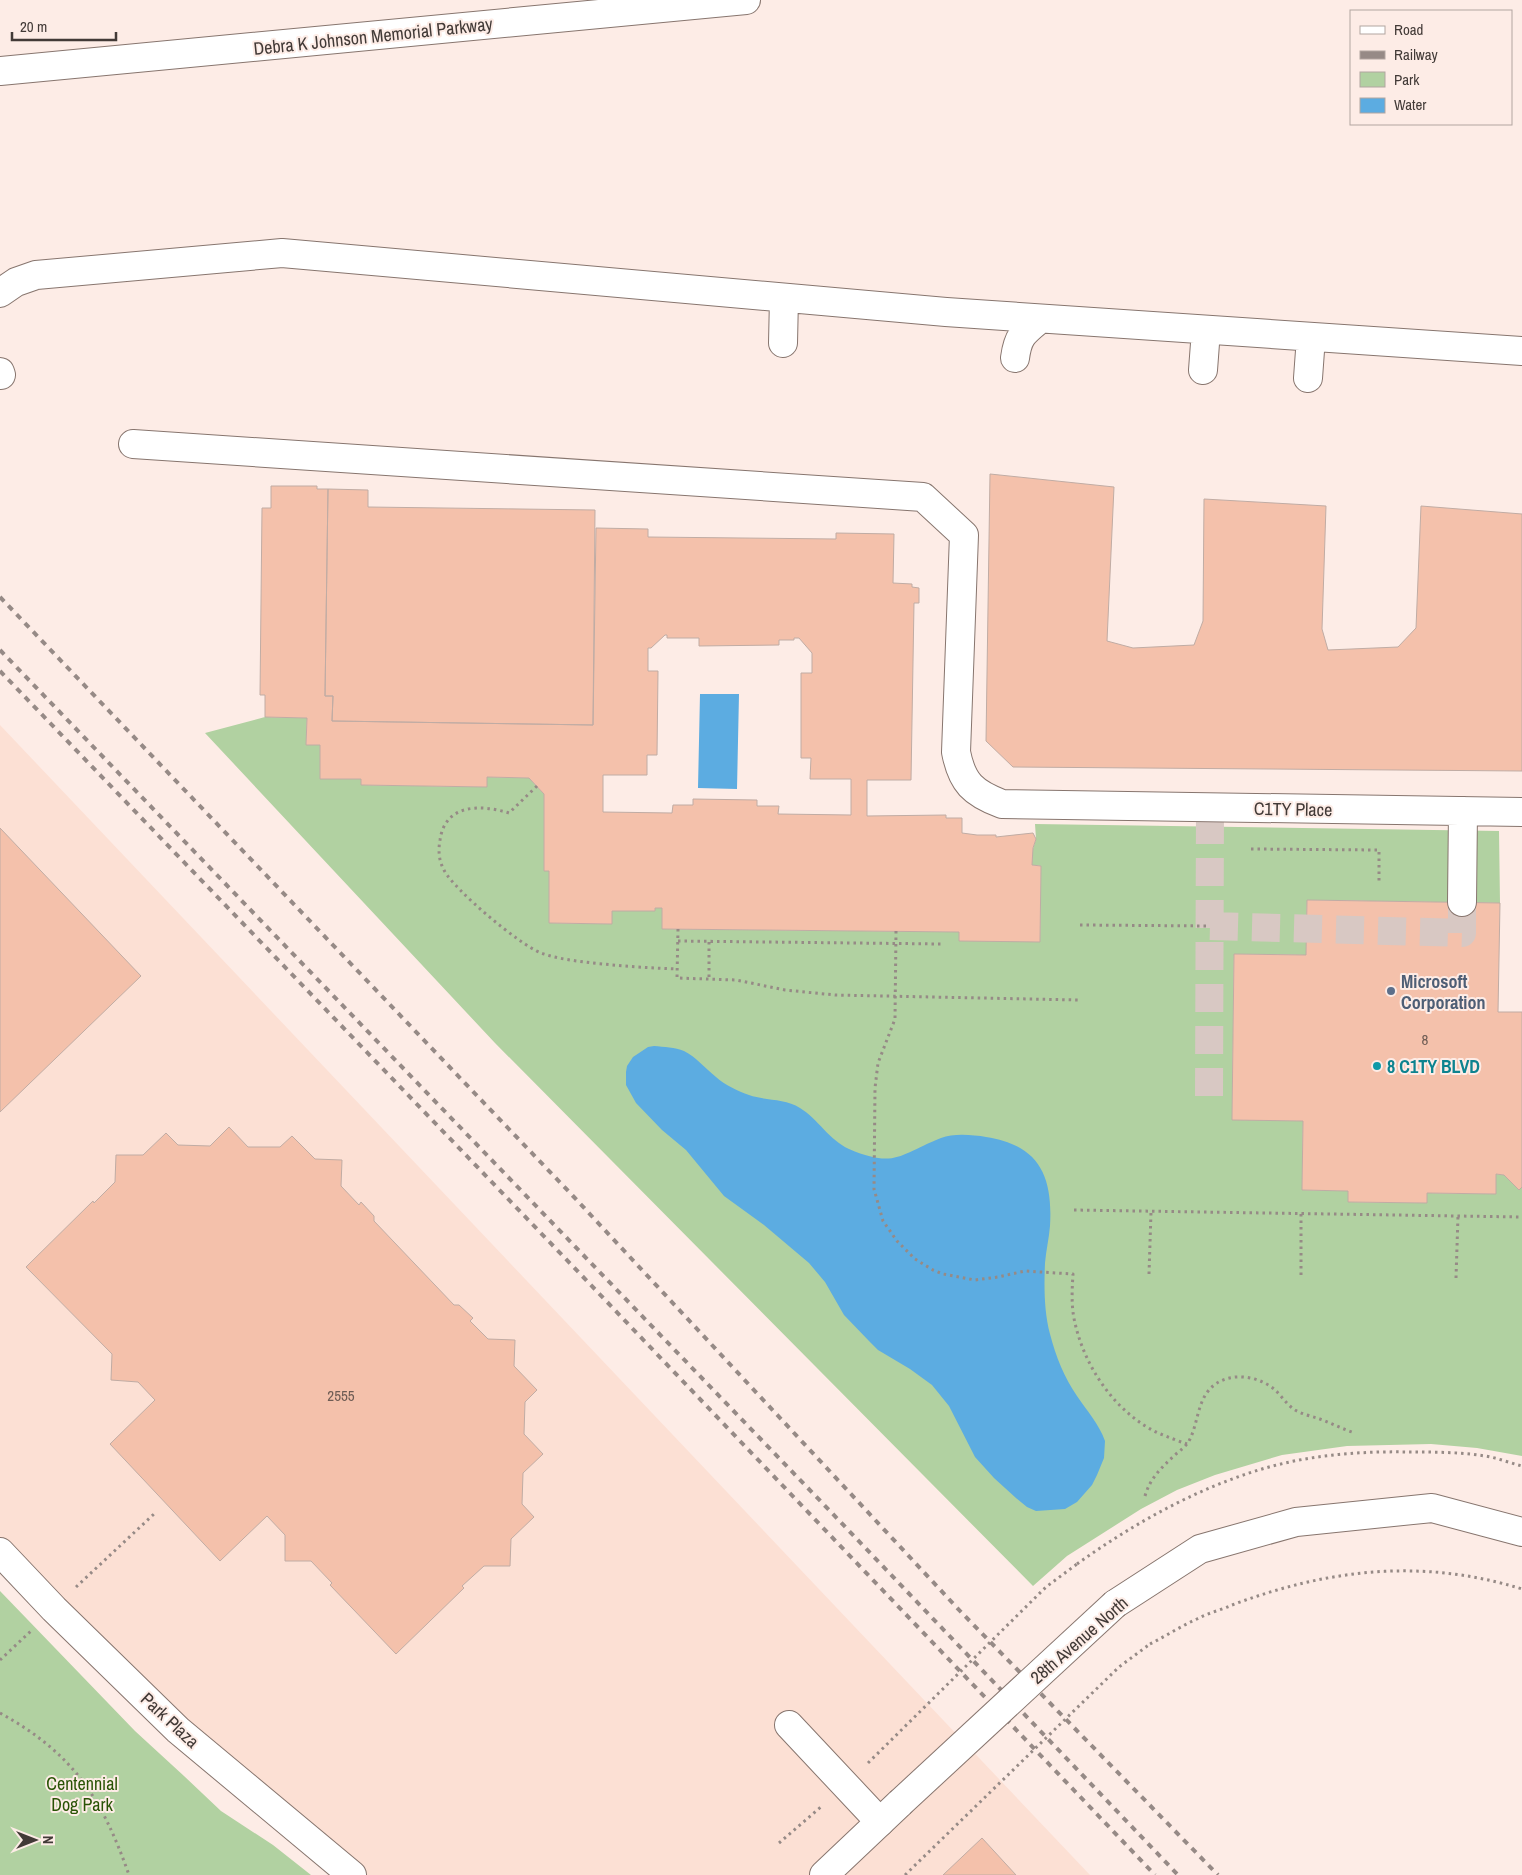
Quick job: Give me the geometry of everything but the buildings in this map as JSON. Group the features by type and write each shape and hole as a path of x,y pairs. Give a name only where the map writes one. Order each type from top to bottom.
{"main road":[{"name":"Debra K Johnson Memorial Parkway","path":"0,71 746,0"},
{"path":"0,293 16,282 36,275 282,253 1040,319 1522,351"},
{"path":"783,343 784,298"},
{"path":"1016,358 1017,344 1022,334 1040,319"},
{"path":"1203,370 1206,330"},
{"path":"1308,378 1311,337"},
{"name":"C1TY Place","path":"133,444 923,497 964,535 956,752 960,768 969,784 982,796 1002,804 1522,812"},
{"path":"1462,902 1463,811"},
{"name":"28th Avenue North","path":"824,1875 1114,1604 1200,1549 1296,1522 1432,1508 1522,1532"},
{"name":"Park Plaza","path":"0,1552 54,1609 178,1730 352,1875"},
{"path":"789,1725 880,1822"}],"path":[{"path":"537,786 509,813 478,808 459,812 448,819 441,834 439,854 445,872 451,880 470,900 523,943 540,953 576,961 635,968 676,969"},
{"path":"1251,849 1378,850 1378,881"},
{"path":"1080,925 1210,926"},
{"path":"678,929 676,978 736,980 808,993 1078,1000"},
{"path":"896,931 895,1019 878,1063 875,1114 874,1178 876,1202 888,1230 915,1259 933,1270 963,1279 987,1279 1025,1271 1073,1274 1072,1300 1074,1322 1096,1376 1116,1402 1144,1424 1158,1433 1187,1444"},
{"path":"678,941 942,944"},
{"path":"709,942 709,978"},
{"path":"1074,1210 1522,1217"},
{"path":"1150,1274 1151,1212"},
{"path":"1301,1214 1301,1276"},
{"path":"1456,1278 1458,1216"},
{"path":"1146,1496 1148,1486 1153,1477 1187,1444 1192,1436 1198,1411 1207,1393 1214,1385 1230,1377 1258,1379 1274,1389 1296,1410 1352,1432"},
{"path":"868,1762 1046,1588 1115,1537 1158,1512 1211,1488 1271,1467 1304,1460 1372,1451 1439,1452 1486,1456 1522,1466"},
{"path":"905,1875 1119,1667 1150,1644 1206,1615 1259,1595 1320,1578 1386,1570 1440,1572 1495,1581 1522,1589"},
{"path":"0,1713 40,1738 62,1756 86,1785 102,1810 119,1847 129,1875"}],"shaded area":[{"path":"0,725 1090,1875 352,1875 0,1552"}],"green space":[{"path":"265,717 307,718 306,744 320,745 320,778 361,779 361,785 487,787 487,777 529,778 544,794 544,871 549,871 549,923 612,924 612,911 654,911 655,908 662,908 662,929 959,932 1040,942 1041,866 1032,865 1032,852 1036,839 1035,824 1499,831 1500,903 1307,900 1306,955 1234,954 1232,1119 1303,1121 1302,1190 1348,1191 1348,1202 1426,1203 1427,1193 1496,1194 1496,1174 1504,1175 1519,1190 1522,1187 1522,1456 1477,1448 1431,1444 1347,1446 1282,1455 1215,1475 1177,1490 1141,1509 1067,1556 1033,1586 495,1043 205,733"},
{"name":"Centennial Dog Park","path":"0,1591 135,1731 221,1811 273,1845 311,1875 0,1875"}],"water":[{"path":"700,694 739,694 737,789 698,788"},
{"path":"648,1047 673,1048 688,1053 720,1080 740,1092 755,1097 782,1101 800,1108 835,1140 849,1149 865,1155 888,1159 906,1154 941,1138 952,1135 964,1135 1004,1141 1019,1147 1030,1155 1039,1166 1049,1192 1050,1226 1045,1263 1045,1290 1050,1334 1068,1382 1096,1423 1105,1441 1104,1458 1097,1475 1092,1485 1077,1502 1065,1509 1036,1511 1027,1507 1016,1498 975,1457 949,1406 932,1385 878,1350 844,1315 825,1282 809,1263 764,1225 724,1196 686,1150 662,1130 636,1103 626,1085 627,1066 633,1057"}],"tunnel":[{"path":"1209,1096 1210,808"},
{"path":"1210,926 1462,933 1462,902"}],"railway":[{"path":"0,597 573,1196 961,1612 1218,1875"},
{"path":"0,650 1178,1875"},
{"path":"0,671 1155,1875"}],"place":[{"name":"Microsoft Corporation","path":"1391,991"},
{"name":"8 C1TY BLVD","path":"1377,1066"}]}
